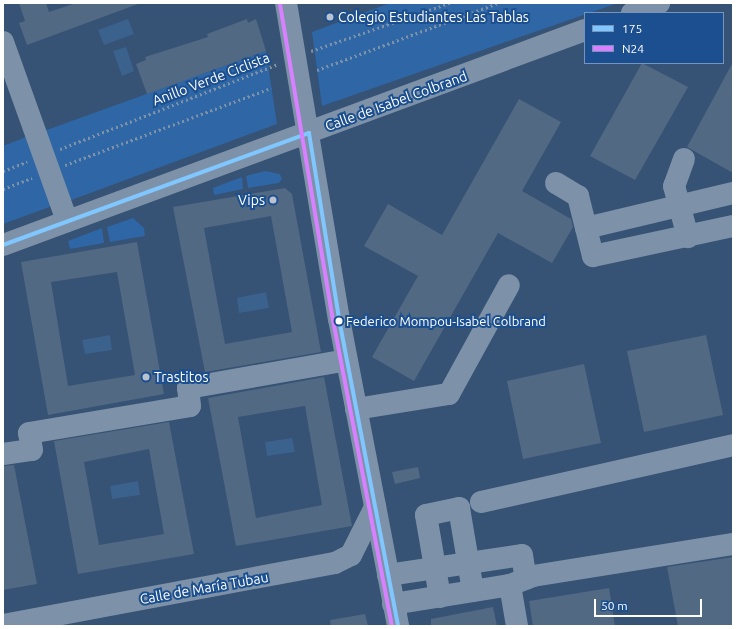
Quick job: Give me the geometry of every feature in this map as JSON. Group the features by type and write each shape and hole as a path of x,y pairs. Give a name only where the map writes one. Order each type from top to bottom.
{"street":[{"path":"286,3 294,57 309,133 347,360 398,626"},
{"path":"635,12 659,3"},
{"name":"Calle de Isabel Colbrand","path":"3,244 309,133 584,30"},
{"path":"3,42 67,221"},
{"path":"684,159 674,182 688,237"},
{"path":"556,183 578,196 591,255 596,257 733,226"},
{"path":"586,228 733,193"},
{"path":"356,410 449,394 509,285"},
{"path":"3,454 32,450 29,433 190,406 188,388 347,360"},
{"path":"481,502 733,444"},
{"name":"Calle de María Tubau","path":"3,625 335,563 351,555 375,507"},
{"path":"440,597 426,515 459,508 472,591"},
{"path":"394,604 733,544"},
{"path":"388,575 522,555 518,582 518,626"}],"path":[{"name":"Anillo Verde Ciclista","path":"3,171 47,163 294,57 450,3"},
{"path":"317,70 498,3"},
{"path":"3,189 47,163 271,88"}],"shaded area":[{"path":"390,3 618,3 592,12 584,12 584,15 322,106 312,32"},
{"path":"128,19 134,34 104,45 98,30"},
{"path":"126,47 134,71 122,76 113,51"},
{"path":"266,51 277,124 66,202 41,132"},
{"path":"31,135 55,205 3,224 3,146"},
{"path":"265,171 280,174 282,179 279,183 248,188 246,176"},
{"path":"242,177 243,189 214,195 213,188"},
{"path":"133,218 144,228 145,236 110,242 107,227"},
{"path":"102,228 104,243 70,249 68,241"},
{"path":"266,292 269,308 239,313 237,298"},
{"path":"110,335 112,350 85,354 82,340"},
{"path":"292,438 295,452 267,456 265,442"},
{"path":"138,481 140,495 112,499 110,486"}],"building":[{"path":"19,3 46,3 49,12 76,3 138,4 27,45 19,23 25,21"},
{"path":"247,19 248,23 256,19 266,51 147,94 136,64 146,60 145,57 208,37 207,34"},
{"path":"733,62 733,173 687,147"},
{"path":"641,64 688,87 635,180 590,156"},
{"path":"519,99 561,122 522,191 571,219 573,227 552,263 498,233 414,381 372,357 418,276 364,246 388,204 442,235"},
{"path":"285,188 292,194 321,352 205,372 173,207","holes":["271,216 292,332 225,344 204,228"]},
{"path":"137,242 164,394 48,415 21,262","holes":["117,272 135,375 68,386 51,282"]},
{"path":"706,335 723,415 644,432 627,351"},
{"path":"584,364 601,443 523,459 507,381"},
{"path":"324,377 352,526 236,546 208,398","holes":["305,406 322,505 256,518 238,417"]},
{"path":"169,422 194,554 78,574 54,441","holes":["149,449 164,534 99,545 84,462"]},
{"path":"14,465 37,584 3,590 3,466"},
{"path":"418,467 420,478 395,484 392,472"},
{"path":"733,557 733,626 678,626 667,567"},
{"path":"609,588 615,626 533,626 529,601"},
{"path":"493,607 497,626 431,626 431,619"},
{"path":"365,614 368,626 331,626 330,620"}],"transit line":[{"name":"N24","path":"280,4 333,320 392,626"},
{"name":"175","path":"3,245 309,133 339,319 398,626"}],"place":[{"name":"Colegio Estudiantes Las Tablas","path":"330,17"},
{"name":"Vips","path":"273,200"},
{"name":"Federico Mompou-Isabel Colbrand","path":"339,321"},
{"name":"Trastitos","path":"146,377"}]}
